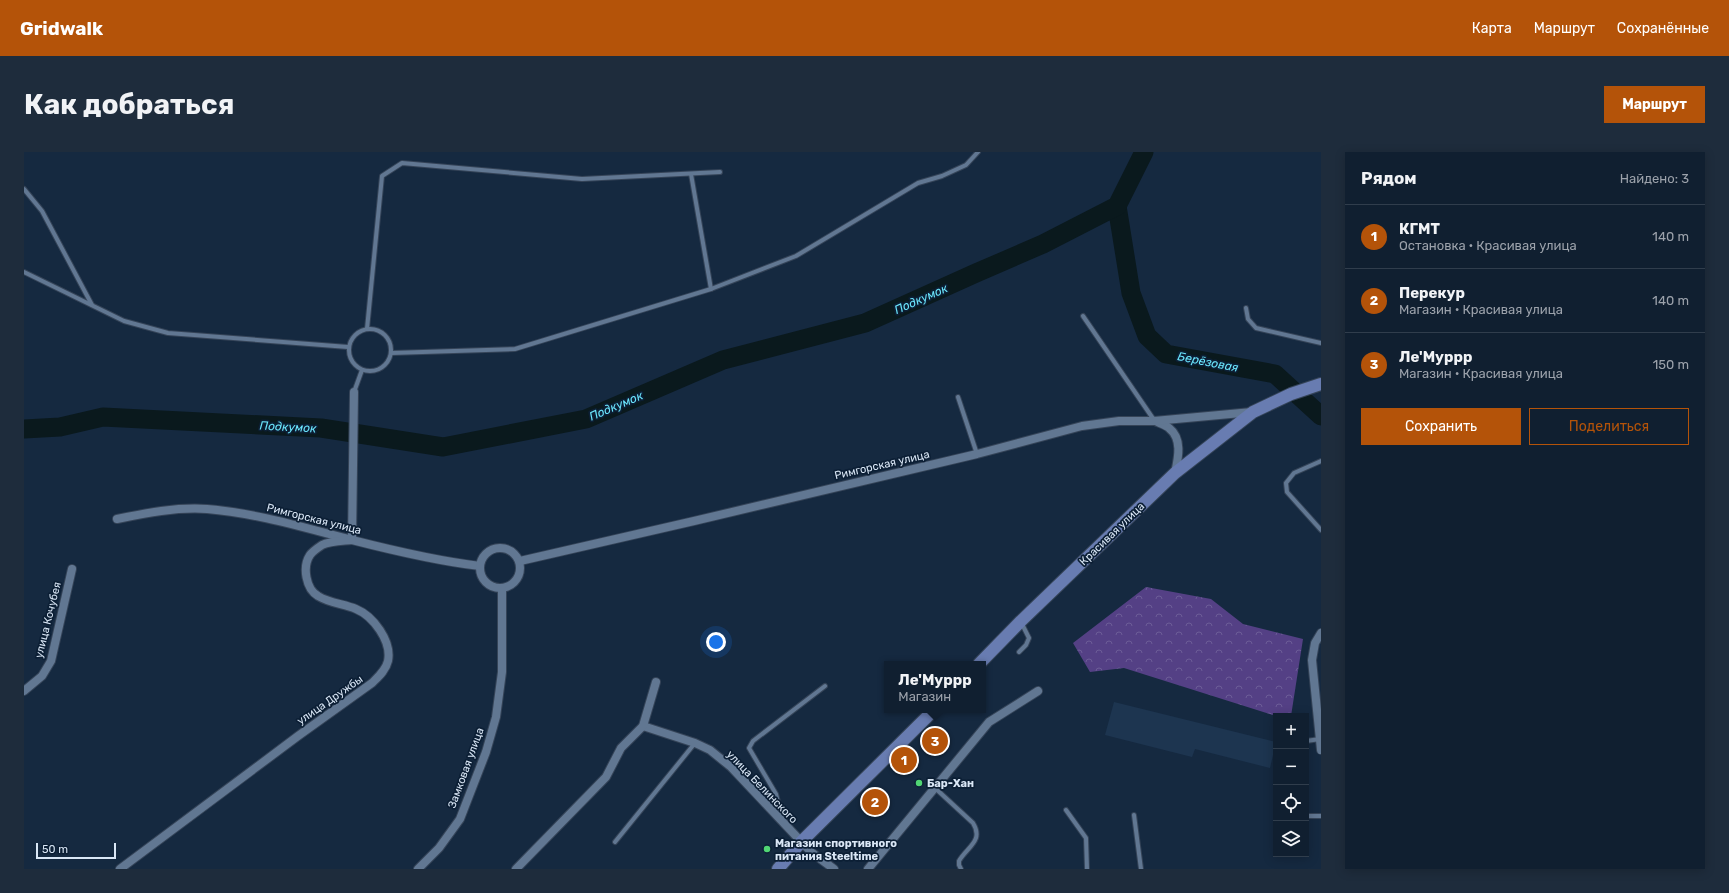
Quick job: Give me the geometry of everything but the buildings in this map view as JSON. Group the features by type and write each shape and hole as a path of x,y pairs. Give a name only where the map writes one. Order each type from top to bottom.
{"main road":[{"name":"Красивая улица","path":"982,661 1021,621 1175,473 1253,412 1291,394 1321,384"},
{"path":"778,869 801,842 931,713"}],"street":[{"path":"352,540 354,392"},
{"name":"Римгорская улица","path":"520,561 977,454 1082,426 1119,421 1154,421 1253,412"},
{"path":"1154,421 1170,428 1176,438 1179,454 1175,473"},
{"name":"Римгорская улица","path":"117,519 155,511 207,509 309,527 352,540 440,561 480,566"},
{"name":"улица Дружбы","path":"120,869 298,736 372,683 382,672 388,660 386,645 380,630 370,618 357,609 318,596 308,585 306,569 310,555 323,544 352,540"},
{"path":"498,548 511,551 520,561 521,567 518,579 508,587 502,588 490,585 482,577 480,566 486,553 498,548"},
{"name":"улица Кочубея","path":"24,691 42,676 51,661 72,569"},
{"name":"Замковая улица","path":"418,869 439,848 460,818 486,752 496,716 502,672 502,588"},
{"path":"1321,633 1315,643 1312,660 1320,727 1321,750"},
{"path":"516,869 606,777 621,748 643,726 656,682"},
{"path":"868,869 989,722 1038,691"},
{"name":"улица Белинского","path":"643,726 695,743 710,750 731,767 810,852 834,869"}],"lane":[{"path":"391,353 515,349 712,289 796,256 918,183 942,176 966,165 978,152"},
{"path":"367,329 382,176 402,164 582,179 720,172"},
{"path":"691,174 712,289"},
{"path":"24,190 42,212 92,306"},
{"path":"24,272 124,321 168,334 348,347"},
{"path":"1246,308 1248,319 1256,328 1321,343"},
{"path":"1083,316 1154,421"},
{"path":"367,329 374,329 385,335 391,346 391,353 386,364 381,368 369,372 362,370 351,361 348,355 350,340 354,334 360,330 367,329"},
{"path":"354,392 362,370"},
{"path":"958,397 977,454"},
{"path":"1321,461 1294,473 1286,483 1286,492 1321,530"},
{"path":"1019,652 1026,645 1028,638 1021,621"},
{"path":"783,824 776,794 749,748 753,741 826,686"},
{"path":"1309,741 1320,739"},
{"path":"615,842 695,743"},
{"path":"935,788 977,828 978,835 975,842 958,861 958,865 961,869"},
{"path":"1066,810 1086,838 1087,869"},
{"path":"1134,815 1141,869"},
{"path":"1309,816 1321,816"}],"shaded area":[{"path":"1114,702 1273,741 1273,755 1270,768 1195,749 1192,757 1105,735"}],"green space":[{"path":"1146,587 1211,599 1243,624 1303,639 1291,713 1273,713 1273,715 1124,668 1090,672 1073,643"}],"waterway":[{"name":"Подкумок","path":"24,429 60,427 103,417 321,428 443,447 586,419 723,360 865,323 1043,244 1117,206 1144,152"},
{"name":"Берёзовая","path":"1117,206 1131,293 1147,336 1166,354 1275,374 1321,416"}],"place":[{"name":"Ле'Муррр","path":"935,741"},
{"name":"КГМТ","path":"904,760"},
{"name":"Бар-Хан","path":"919,783"},
{"name":"Перекур","path":"875,802"},
{"name":"Магазин спортивного питания Steeltime","path":"767,849"}]}
